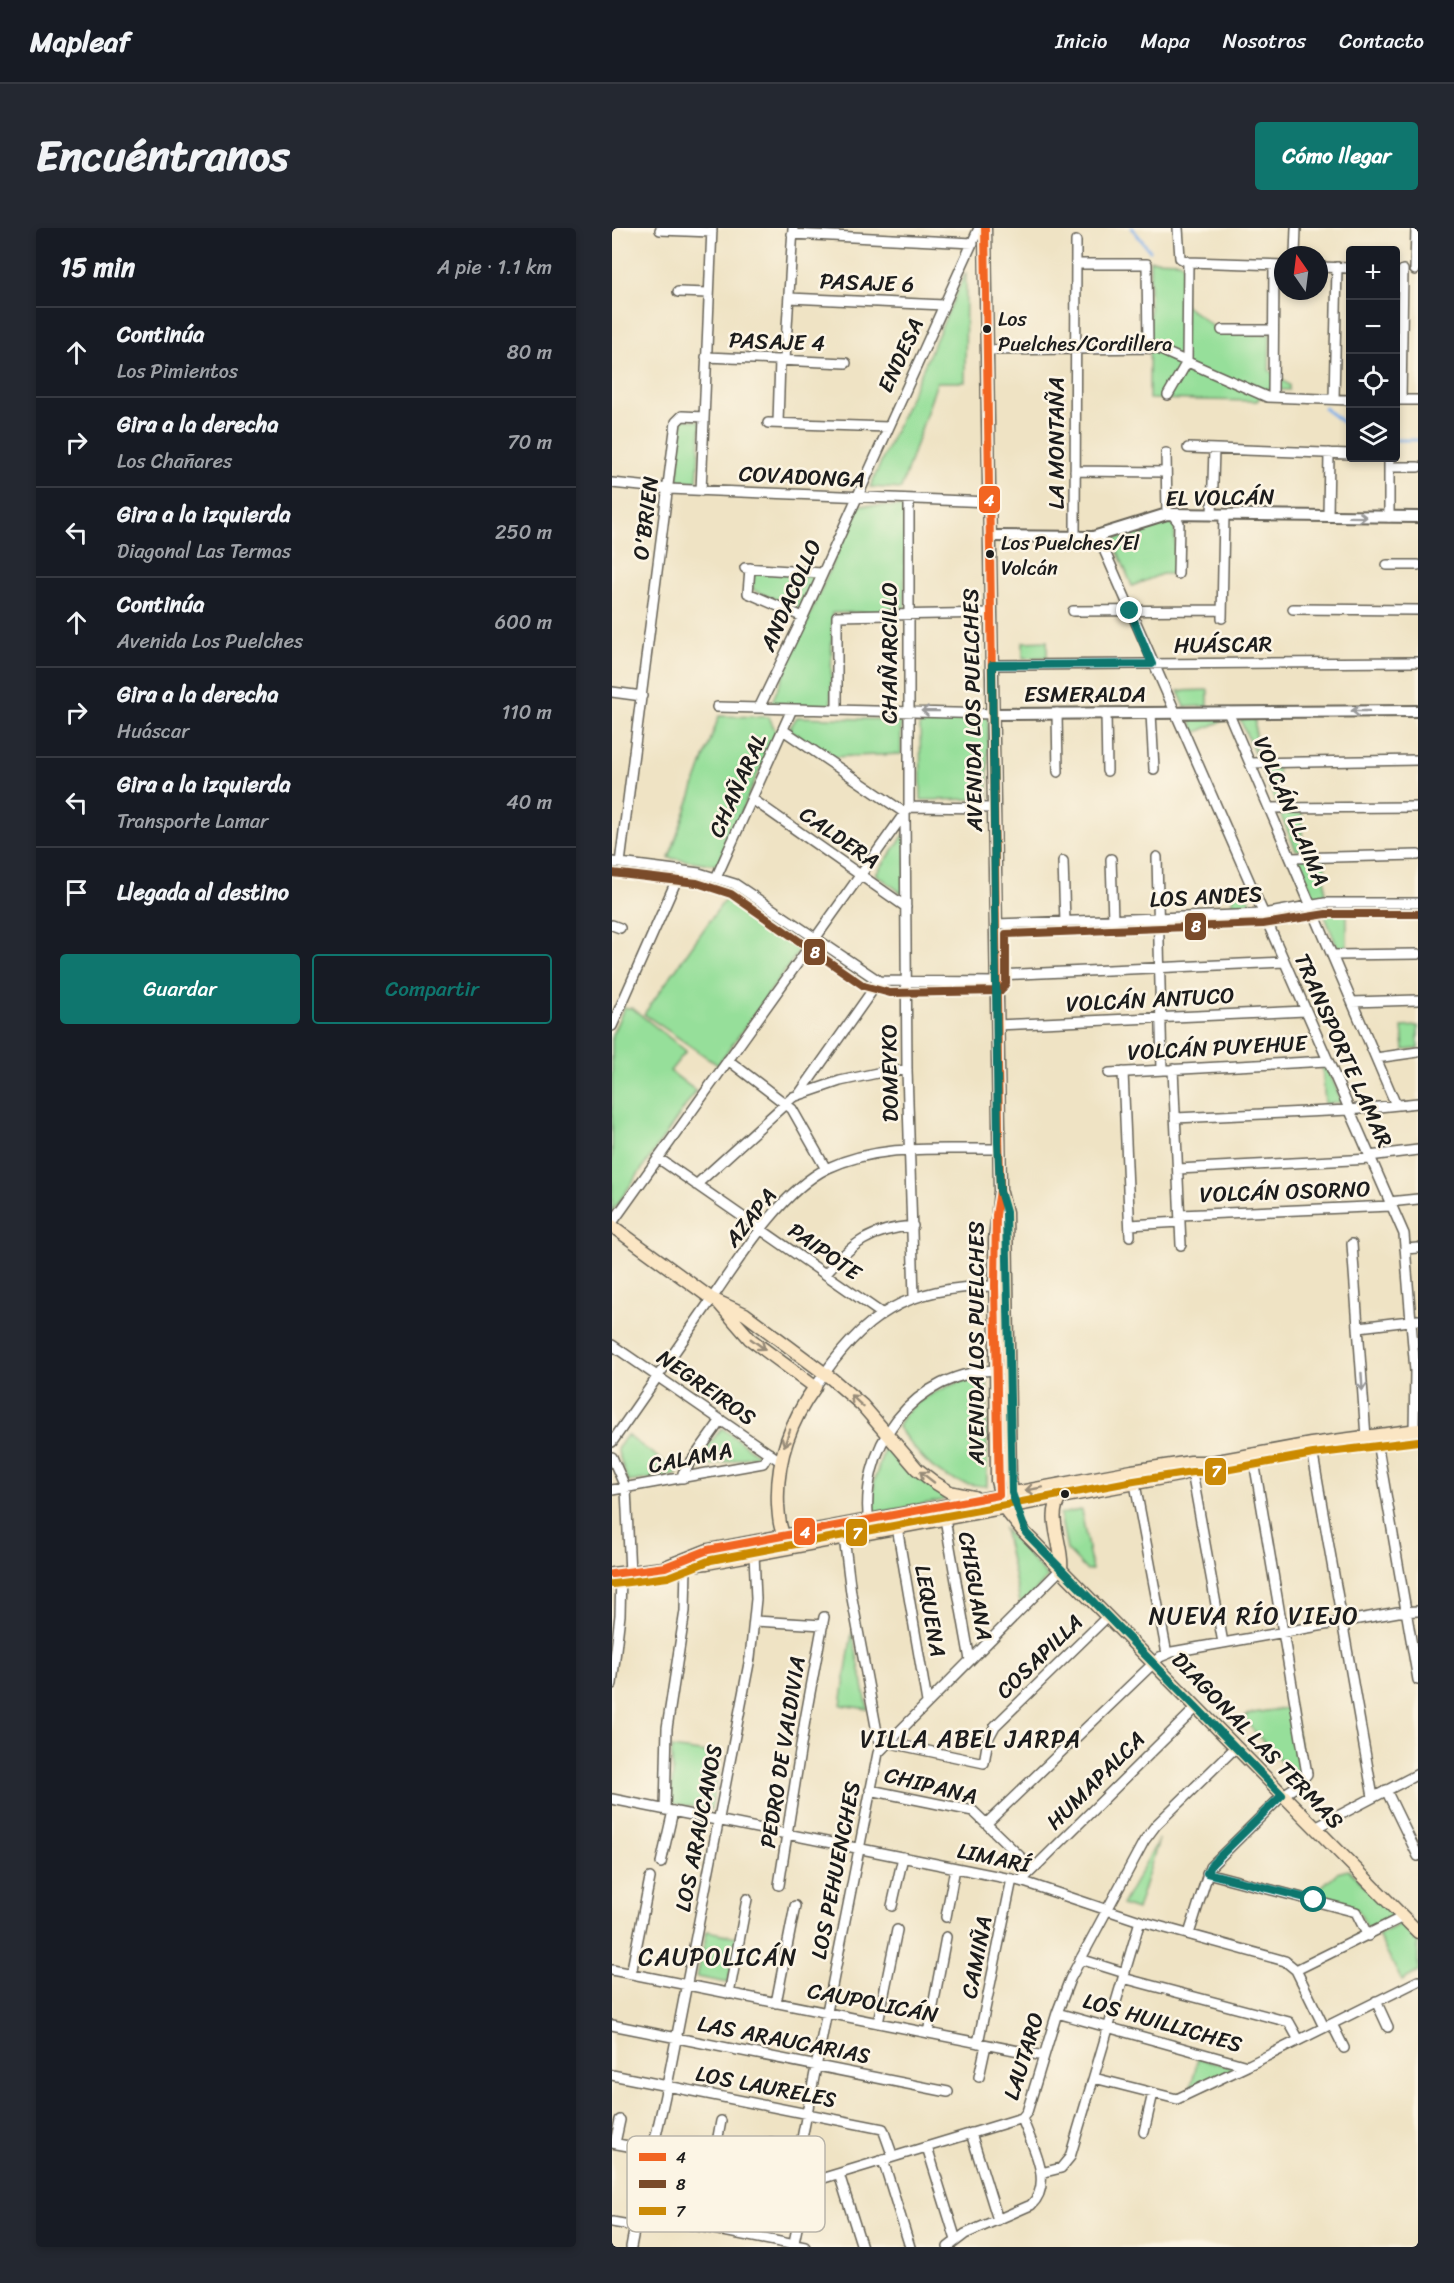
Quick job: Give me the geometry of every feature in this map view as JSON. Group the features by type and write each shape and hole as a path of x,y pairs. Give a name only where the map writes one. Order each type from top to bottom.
{"main road":[{"name":"AVENIDA LOS PUELCHES","path":"985,228 1000,1191 996,1215 996,1370 1005,1494"},
{"name":"AVENIDA LOS PUELCHES","path":"1000,1191 1006,1212 1009,1370 1005,1494"},
{"path":"612,1225 715,1300 745,1314 824,1373 862,1405 917,1469 934,1482 950,1492 980,1498"},
{"path":"715,1300 750,1339 815,1387 794,1420 780,1461 779,1517 784,1536 792,1543 800,1545"},
{"path":"665,1567 708,1550 784,1536 868,1526 980,1498 1160,1467 1212,1462 1311,1444 1416,1431"},
{"path":"621,1574 686,1566 844,1537 868,1526 897,1527 1135,1484 1192,1472 1212,1462"},
{"name":"DIAGONAL LAS TERMAS","path":"1005,1494 1026,1533 1418,1932"},
{"path":"1061,1497 1056,1503 1054,1513 1062,1560 1061,1569"}],"street":[{"name":"ENDESA","path":"856,498 979,228"},
{"path":"1178,228 1180,258 1188,262 1274,265"},
{"path":"1295,246 1296,228"},
{"path":"1400,270 1416,270 1416,228"},
{"path":"660,230 712,230 701,490"},
{"path":"888,427 773,423 783,360 793,231 861,233 973,243"},
{"name":"LA MONTAÑA","path":"1075,537 1076,241"},
{"path":"1168,395 1187,362 1188,262"},
{"path":"1076,264 1147,264 1148,348"},
{"path":"1328,267 1346,268"},
{"path":"1334,399 1337,267"},
{"path":"678,292 709,293"},
{"name":"PASAJE 6","path":"789,298 944,305"},
{"path":"1273,397 1275,300"},
{"path":"1398,354 1399,300"},
{"path":"1222,330 1273,330"},
{"path":"987,350 1156,348 1267,397 1346,400"},
{"name":"PASAJE 4","path":"706,357 846,363"},
{"path":"1400,400 1418,400"},
{"name":"O'BRIEN","path":"616,862 642,696 678,418 704,417"},
{"path":"1188,448 1346,454"},
{"path":"1212,515 1214,449"},
{"path":"1166,453 1170,515 1179,523 1178,574"},
{"path":"1328,516 1329,453"},
{"path":"1389,517 1389,463 1418,467"},
{"path":"1075,471 1166,472"},
{"name":"COVADONGA","path":"612,483 669,489 990,502"},
{"name":"ANDACOLLO","path":"759,708 856,498"},
{"name":"CHAÑARCILLO","path":"907,810 910,711 909,500"},
{"name":"EL VOLCÁN","path":"991,536 1098,536 1170,515 1418,517"},
{"path":"1073,611 1222,614 1224,515"},
{"name":"TRANSPORTE LAMAR","path":"1098,536 1152,664 1404,1234 1414,1320 1416,1431"},
{"path":"1387,565 1418,565"},
{"path":"803,617 748,593 747,568 822,573"},
{"path":"1293,609 1418,610"},
{"path":"837,710 837,616 992,613"},
{"name":"HUÁSCAR","path":"992,665 1418,662"},
{"path":"612,692 642,696"},
{"name":"ESMERALDA","path":"717,707 993,714 1418,711"},
{"name":"CHAÑARAL","path":"716,878 792,709"},
{"name":"VOLCÁN LLAIMA","path":"1228,712 1396,1105"},
{"path":"1057,713 1058,772"},
{"path":"1106,713 1107,771"},
{"path":"1152,713 1154,769"},
{"path":"783,730 907,810 994,808"},
{"path":"1250,762 1418,760"},
{"name":"CALDERA","path":"752,799 906,906"},
{"path":"1269,808 1418,807"},
{"path":"612,1225 907,810"},
{"name":"DOMEYKO","path":"907,810 907,1070 914,1297"},
{"path":"1291,858 1418,855"},
{"path":"1157,856 1162,1070"},
{"path":"1111,859 1113,920"},
{"path":"1063,861 1065,922"},
{"path":"616,862 681,870 716,878 746,890 879,981 907,983 996,979 1284,962"},
{"path":"612,1026 681,870"},
{"name":"LOS ANDES","path":"995,924 1263,914 1325,903 1418,903"},
{"path":"1332,955 1418,954"},
{"path":"800,1093 879,981"},
{"path":"1352,1002 1418,1000"},
{"name":"VOLCÁN ANTUCO","path":"997,1025 1305,1011"},
{"path":"1376,1058 1418,1052"},
{"path":"728,1060 792,1108 826,1169"},
{"name":"VOLCÁN PUYEHUE","path":"1109,1073 1327,1061"},
{"path":"1173,1069 1181,1245"},
{"path":"696,1185 785,1102 800,1093 850,1078 907,1070"},
{"path":"1123,1072 1130,1236"},
{"path":"1175,1118 1349,1110 1418,1102"},
{"name":"AZAPA","path":"612,1442 715,1300 761,1230 786,1200 826,1169 866,1155 910,1150 999,1149"},
{"path":"1178,1169 1370,1157 1418,1150"},
{"name":"PAIPOTE","path":"658,1158 880,1313"},
{"name":"VOLCÁN OSORNO","path":"1130,1225 1180,1219 1390,1204 1418,1199"},
{"path":"825,1274 849,1248 873,1233 913,1226"},
{"path":"1352,1244 1371,1437 1418,1680"},
{"path":"1405,1249 1418,1248"},
{"path":"815,1387 848,1343 880,1313 914,1297 955,1287 995,1286"},
{"path":"1359,1327 1414,1320"},
{"name":"NEGREIROS","path":"612,1345 780,1461"},
{"path":"868,1526 870,1475 886,1432 905,1407 930,1388 961,1375 1009,1370"},
{"path":"683,1478 683,1473 722,1420"},
{"path":"1311,1444 1373,1797"},
{"name":"CALAMA","path":"612,1490 763,1463 769,1453"},
{"path":"1189,1934 1207,1873 1212,1864 1282,1795 1297,1786 1307,1774 1253,1455"},
{"path":"612,1457 626,1489 620,1615 612,1684"},
{"path":"1192,1472 1223,1643"},
{"path":"1135,1484 1167,1654"},
{"name":"CHIGUANA","path":"945,1519 970,1659"},
{"name":"LEQUENA","path":"897,1527 927,1702"},
{"path":"844,1537 849,1586 883,1745"},
{"name":"LOS ARAUCANOS","path":"655,2136 677,2038 755,1621 754,1554"},
{"path":"661,1863 669,1810 667,1728 685,1611 686,1566"},
{"path":"883,1745 1061,1569"},
{"path":"987,1823 1152,1662 1167,1654 1342,1622 1418,1611"},
{"name":"COSAPILLA","path":"883,1745 984,1763 988,1739 995,1726 1108,1616"},
{"name":"PEDRO DE VALDIVIA","path":"755,1621 824,1621 778,1885"},
{"name":"HUMAPALCA","path":"1016,1880 1033,1869 1197,1707"},
{"name":"LOS PEHUENCHES","path":"803,2136 870,1790 883,1745"},
{"name":"LAUTARO","path":"825,2177 1022,2118 1027,2112 1057,2013 1080,1959 1105,1910 1149,1834 1236,1747"},
{"path":"1315,1828 1418,1774"},
{"name":"CHIPANA","path":"870,1790 969,1810 987,1823 1033,1869"},
{"path":"1386,1790 1418,1856"},
{"name":"LIMARÍ","path":"612,1799 1016,1880 1140,1921 1285,1961 1296,1970"},
{"path":"892,1906 903,1857"},
{"path":"946,1917 955,1868"},
{"path":"1207,1873 1356,1912 1368,1936"},
{"path":"631,1974 650,1878"},
{"name":"CAMIÑA","path":"982,2044 1016,1880"},
{"path":"729,1994 747,1899"},
{"path":"776,2003 795,1906"},
{"path":"1344,2048 1328,2026 1296,1970 1403,1917"},
{"path":"1041,2173 1061,2168 1068,2161 1140,1921"},
{"path":"878,2023 897,1930"},
{"path":"927,2033 946,1937"},
{"path":"1080,1959 1124,1976 1289,2022 1299,2040"},
{"name":"CAUPOLICÁN","path":"612,1970 1044,2056"},
{"name":"LOS HUILLICHES","path":"1057,2013 1247,2066 1418,1981"},
{"path":"1376,2001 1389,2026"},
{"name":"LAS ARAUCARIAS","path":"612,2025 948,2092"},
{"path":"979,2077 982,2044"},
{"path":"1094,2078 1177,2099 1247,2066"},
{"name":"LOS LAURELES","path":"612,2075 883,2129 893,2157"},
{"path":"1144,2132 1153,2093"},
{"path":"927,2147 952,2244 1035,2201 1042,2187 1041,2173 1022,2118"},
{"path":"613,2143 620,2120"},
{"path":"718,2136 721,2121"},
{"path":"971,2133 998,2220"},
{"path":"883,2160 910,2247"},
{"path":"839,2174 862,2247"},
{"path":"612,2222 627,2225"},
{"name":"LOS ARAUCANOS","path":"630,2247 634,2232"},
{"path":"725,2232 805,2247"}],"green space":[{"path":"1150,260 1179,261 1184,266 1184,304 1221,333 1270,334 1269,370 1289,385 1289,390 1266,389 1257,401 1149,399"},
{"path":"966,272 965,382 937,382 901,489 870,487"},
{"path":"682,419 701,421 697,482 678,481"},
{"path":"858,505 905,507 905,611 832,613 831,706 771,704"},
{"path":"1166,521 1175,521 1175,574 1162,574 1132,586 1113,540"},
{"path":"754,571 815,576 799,609 753,590"},
{"path":"1047,641 1047,657 1023,658 1023,642"},
{"path":"1208,690 1208,706 1185,707 1178,691"},
{"path":"719,716 769,717 776,732 718,865 669,858"},
{"path":"988,716 988,799 921,800 920,717"},
{"path":"797,717 899,720 901,723 901,754 831,757 789,729"},
{"path":"1194,718 1229,718 1195,733 1191,721"},
{"path":"1240,719 1255,719 1255,755"},
{"path":"1278,763 1278,803 1276,803 1259,764"},
{"path":"1302,813 1302,850 1296,850 1280,814"},
{"path":"906,832 907,897 876,874"},
{"path":"1296,857 1325,857 1325,902 1317,903"},
{"path":"1233,889 1245,889 1252,906 1233,906"},
{"path":"728,895 802,947 718,1065 644,1014"},
{"path":"1323,911 1347,911 1347,949 1338,949"},
{"path":"624,1008 632,1008 686,1051 670,1071 696,1091 612,1212 612,1035"},
{"path":"1418,1026 1418,1049 1404,1050 1402,1027"},
{"path":"1322,1065 1326,1065 1342,1102 1325,1104"},
{"path":"987,1376 987,1486 971,1485 946,1476 935,1469 916,1451 898,1427 911,1408 935,1392 963,1381"},
{"path":"722,1428 758,1455 688,1470"},
{"path":"627,1435 678,1472 676,1475 628,1482 617,1449"},
{"path":"885,1446 896,1452 926,1484 947,1495 943,1500 878,1513 873,1510 874,1482"},
{"path":"1081,1510 1092,1570 1087,1571 1067,1550 1060,1514"},
{"path":"1004,1529 1048,1577 1021,1607"},
{"path":"852,1631 868,1709 841,1705"},
{"path":"1293,1707 1304,1773 1298,1780 1244,1720 1247,1714"},
{"path":"671,1748 721,1755 711,1810 670,1803 673,1773"},
{"path":"1159,1839 1137,1910 1122,1905"},
{"path":"1348,1870 1393,1917 1369,1931 1358,1910 1311,1896 1337,1873"},
{"path":"1400,1924 1418,1942 1418,1972 1402,1981 1378,1935"},
{"path":"707,1931 737,1937 728,1983 697,1977"},
{"path":"1198,2058 1238,2069 1191,2087"}],"waterway":[{"path":"1132,228 1150,251"},
{"path":"1324,408 1346,425"},
{"path":"1400,440 1418,440"}],"transit line":[{"name":"4","path":"985,228 1000,1191 996,1215 995,1286 999,1495"},
{"name":"8","path":"612,873 697,883 731,894 864,986 890,993 1001,991 1006,983 1006,934 1263,924 1326,914 1418,914"},
{"name":"7","path":"613,1584 668,1577 711,1560 1134,1481 1192,1472 1214,1472 1313,1454 1418,1441"},
{"name":"4","path":"612,1574 665,1567 708,1550 999,1495"}],"place":[{"name":"Los Puelches/Cordillera","path":"987,329"},
{"name":"Los Puelches/El Volcán","path":"990,554"}],"district":[{"name":"NUEVA RÍO VIEJO","path":"1254,1616"},
{"name":"VILLA ABEL JARPA","path":"971,1739"},
{"name":"CAUPOLICÁN","path":"718,1957"}],"route":[{"path":"1130,611 1152,664 992,665 998,1142 1000,1191 1006,1212 1010,1479 1020,1521 1026,1533 1282,1795 1212,1864 1207,1873 1314,1900"}]}
